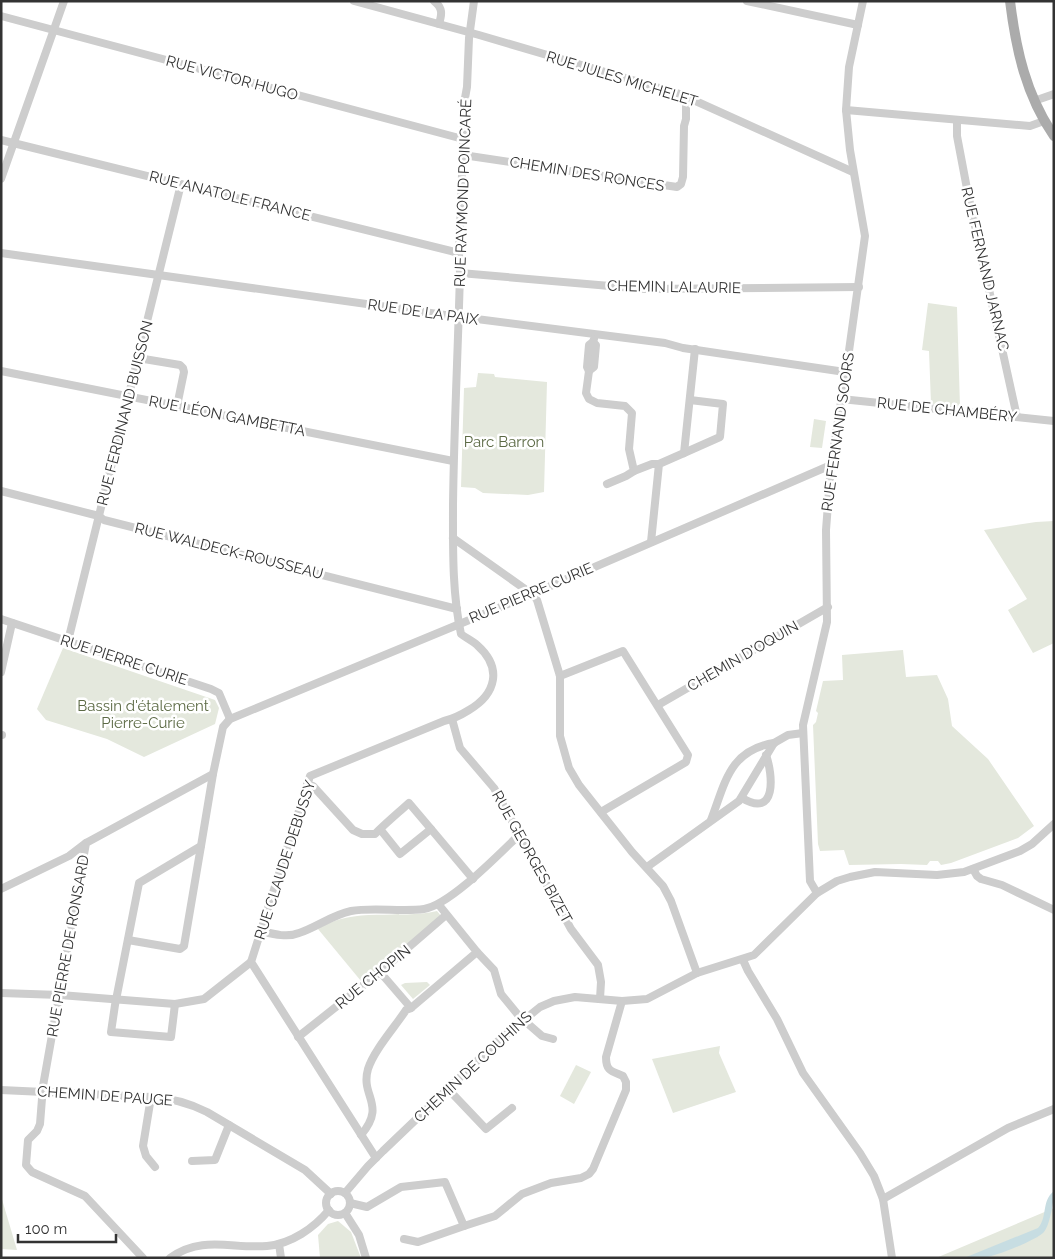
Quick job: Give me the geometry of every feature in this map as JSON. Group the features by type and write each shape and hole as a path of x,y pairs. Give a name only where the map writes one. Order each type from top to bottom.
{"main road":[{"path":"1010,1 1019,58 1034,101 1054,136"}],"street":[{"path":"1,179 64,1"},
{"name":"RUE JULES MICHELET","path":"354,1 470,32 686,96 853,172"},
{"path":"434,1 441,10 439,24"},
{"name":"RUE RAYMOND POINCARÉ","path":"459,623 453,538 459,253 470,32 474,1"},
{"path":"747,1 858,25"},
{"name":"RUE FERNAND SOORS","path":"817,893 810,881 803,733 806,711 827,626 826,530 831,465 866,231 853,172 847,133 846,110 848,73 863,1"},
{"name":"RUE VICTOR HUGO","path":"1,16 464,139"},
{"path":"1034,101 1054,94"},
{"name":"CHEMIN DES RONCES","path":"463,155 677,187 681,184 683,177 686,96"},
{"path":"846,110 1030,126 1044,121"},
{"name":"RUE FERNAND JARNAC","path":"956,120 966,184 1017,417"},
{"name":"RUE ANATOLE FRANCE","path":"1,140 459,253"},
{"name":"RUE FERDINAND BUISSON","path":"68,641 181,184"},
{"name":"RUE DE LA PAIX","path":"1,253 458,316 594,338 665,343 845,372"},
{"name":"CHEMIN LALAURIE","path":"460,273 652,290 859,287"},
{"path":"594,338 596,345 594,367 589,371 586,394 589,399 597,403 625,406 632,413 629,449 634,470"},
{"path":"684,453 695,349"},
{"path":"138,358 183,368 184,372 177,406"},
{"name":"RUE LÉON GAMBETTA","path":"1,372 454,461"},
{"name":"RUE DE CHAMBÉRY","path":"840,399 1054,421"},
{"path":"606,484 626,476 634,470 652,464 659,464 720,438 723,404 690,400"},
{"path":"651,542 659,464"},
{"name":"RUE PIERRE CURIE","path":"213,774 223,727 230,719 532,594 831,465"},
{"name":"RUE WALDECK-ROUSSEAU","path":"1,491 99,516 104,520 457,609"},
{"path":"453,538 532,594 537,600 560,676 560,736 569,768 579,785 632,852 663,886 669,896 697,973"},
{"name":"CHEMIN D'OQUIN","path":"658,705 828,607"},
{"name":"RUE PIERRE CURIE","path":"1,619 212,689 219,693 223,699 230,719"},
{"path":"1,672 12,623"},
{"name":"RUE CLAUDE DEBUSSY","path":"250,962 310,776 452,719 477,705 492,688 492,666 486,654 461,634 459,623"},
{"path":"560,676 623,651 688,754 686,762 601,812"},
{"name":"RUE GEORGES BIZET","path":"452,719 460,748 491,784 571,929 598,965 601,982 600,999"},
{"path":"711,820 728,776 734,764 742,756 774,744 788,736 803,733"},
{"path":"647,867 742,798 774,744"},
{"path":"742,798 757,803 769,796 772,786 766,755"},
{"path":"128,940 180,949 184,946 213,774"},
{"name":"RUE PIERRE DE RONSARD","path":"143,1258 85,1196 32,1172 27,1167 28,1140 37,1131 40,1124 42,1091 86,843 213,774"},
{"path":"307,784 313,786 352,830 362,834 375,834 409,803 473,879"},
{"name":"CHEMIN DE COUHINS","path":"345,1193 376,1158 498,1041 540,1007 554,1001 575,997 636,1001 651,997 697,973 754,955 817,893 837,881 875,872 949,874 974,869 1010,856 1025,848 1054,824"},
{"path":"380,829 400,854 430,829"},
{"path":"261,931 279,935 297,934 325,920 352,911 425,909 439,905 473,879 519,835"},
{"path":"1,889 68,856 86,843"},
{"path":"175,1004 171,1037 112,1032 139,883 201,846"},
{"path":"974,869 981,879 1002,885 1054,910"},
{"path":"439,905 494,970 501,994 519,1016 542,1036 553,1039"},
{"name":"RUE CHOPIN","path":"298,1037 380,972 446,915"},
{"path":"361,1134 372,1118 371,1100 366,1084 367,1071 371,1060 406,1010 411,1008 478,952"},
{"path":"743,960 777,1018 803,1073 864,1158 874,1176 883,1199 892,1258"},
{"path":"1,993 60,995 175,1004 204,999 250,962 376,1158"},
{"path":"380,972 411,1008"},
{"path":"404,1239 418,1242 495,1216 522,1194 551,1184 581,1178 589,1174 593,1169 626,1090 626,1082 623,1076 610,1071 606,1065 606,1057 622,1001"},
{"path":"448,1089 486,1130 512,1108"},
{"name":"CHEMIN DE PAUGE","path":"1,1090 151,1097 192,1105 305,1170 330,1194"},
{"path":"151,1097 144,1146 146,1156 155,1167"},
{"path":"883,1199 1008,1128 1054,1109"},
{"path":"192,1161 215,1160 229,1125"},
{"path":"350,1203 367,1207 401,1187 445,1182 464,1226"},
{"path":"345,1213 337,1214 329,1210 326,1202 330,1194 338,1191 345,1193 350,1203"},
{"path":"345,1213 350,1203"},
{"path":"170,1258 186,1249 206,1244 264,1246 279,1244 310,1229 329,1210"},
{"path":"345,1213 359,1235 366,1258"},
{"path":"279,1244 281,1258"}],"green space":[{"path":"928,303 957,307 960,407 931,404 929,351 922,350"},
{"name":"Parc Barron","path":"478,373 494,374 495,377 547,382 544,492 528,495 483,493 475,488 461,487 464,388 476,387"},
{"path":"814,419 826,421 822,448 810,447"},
{"path":"1054,521 1054,643 1033,653 1008,610 1027,599 984,530"},
{"name":"Bassin d'étalement Pierre-Curie","path":"63,648 215,700 219,708 215,724 144,757 107,739 46,720 37,709"},
{"path":"903,650 906,677 937,675 948,699 952,726 988,759 1034,826 1018,838 951,863 941,865 938,861 930,861 927,865 849,865 844,850 820,851 818,844 813,725 816,722 818,713 816,711 823,681 843,680 842,655"},
{"path":"437,911 442,917 361,981 318,929 346,918"},
{"path":"427,982 430,985 413,999 401,985 405,983"},
{"path":"720,1046 719,1053 736,1092 673,1113 652,1059"},
{"path":"576,1065 591,1072 574,1104 560,1096"},
{"path":"1,1196 17,1250 1,1249"},
{"path":"1054,1208 1054,1258 936,1258"},
{"path":"338,1221 351,1232 361,1258 320,1258 318,1235 328,1224"}],"water":[{"path":"1054,1191 1048,1224 1040,1235 996,1255 983,1258 964,1258 1038,1228 1043,1219 1047,1199"}]}
